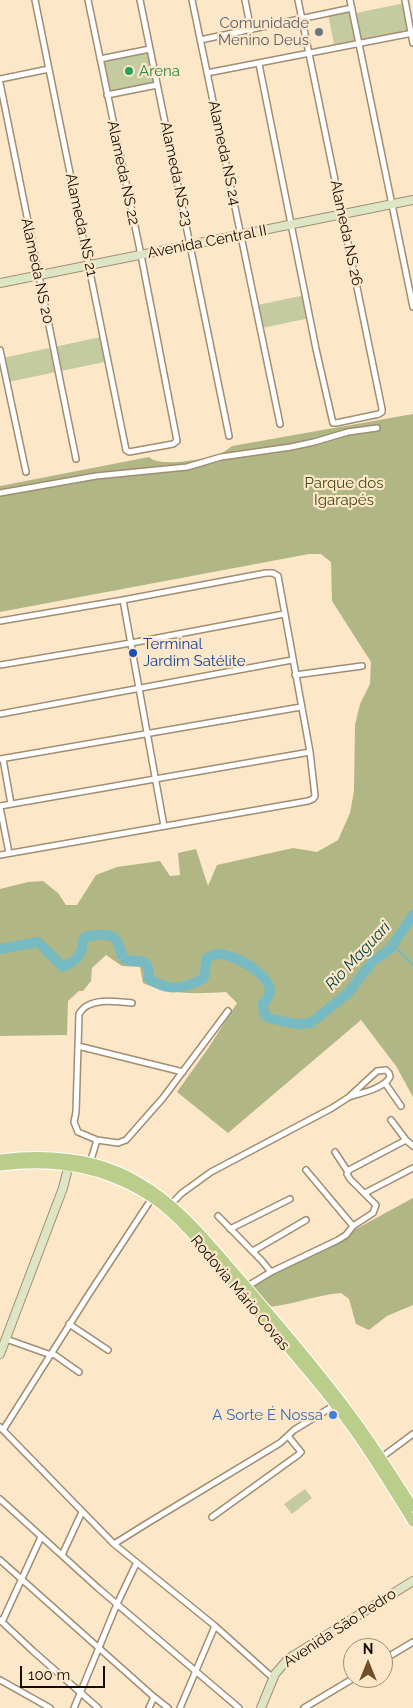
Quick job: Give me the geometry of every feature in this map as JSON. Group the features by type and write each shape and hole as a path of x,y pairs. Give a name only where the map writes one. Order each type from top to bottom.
{"main road":[{"name":"Rodovia Mário Covas","path":"0,1159 42,1156 90,1163 138,1181 171,1204 191,1223 246,1287 261,1311 335,1405 378,1466 413,1522"},
{"name":"Rodovia Mário Covas","path":"0,1166 68,1161 118,1180 152,1198 162,1206 180,1223 336,1394 382,1458 413,1507"}],"street":[{"name":"Alameda NS 21","path":"35,0 126,450"},
{"name":"Alameda NS 22","path":"88,0 141,255 177,441 174,444 165,446 130,452 126,450"},
{"name":"Alameda NS 23","path":"140,0 191,244 228,436"},
{"name":"Alameda NS 24","path":"192,0 280,424"},
{"path":"245,0 251,30"},
{"name":"Alameda NS 26","path":"291,225 333,423 379,414 382,412 298,0"},
{"path":"350,0 413,307"},
{"path":"404,0 413,44"},
{"path":"200,40 352,8"},
{"path":"207,73 412,33"},
{"path":"100,59 150,49"},
{"path":"259,64 291,225"},
{"path":"0,81 49,69"},
{"name":"Alameda NS 20","path":"0,81 3,115 76,459"},
{"path":"107,95 157,85"},
{"name":"Avenida Central II","path":"0,283 38,277 191,244 413,200"},
{"path":"0,350 26,472"},
{"path":"0,494 96,476 187,467 221,457 291,447 348,432 377,428"},
{"path":"0,621 273,573 278,576 310,752 315,796 308,801 0,855"},
{"path":"123,600 164,826"},
{"path":"0,665 131,643 284,614"},
{"path":"0,714 292,660"},
{"path":"295,676 362,666"},
{"path":"11,804 2,759 302,707"},
{"path":"9,853 0,807 310,752"},
{"path":"132,1003 115,1000 101,1001 83,1008 78,1014 75,1128 81,1135 118,1144 126,1140 163,1098 228,1010"},
{"path":"78,1046 183,1072"},
{"path":"171,1204 202,1178 306,1123 349,1097 385,1083 390,1077 389,1073 381,1070 363,1083 349,1097"},
{"path":"385,1083 401,1106"},
{"path":"391,1120 413,1146"},
{"path":"90,1163 97,1140"},
{"path":"348,1172 406,1140"},
{"path":"246,1287 271,1272 338,1240 346,1235 353,1226 375,1211 374,1202 350,1180 348,1172 335,1152"},
{"path":"0,1354 66,1181 68,1161"},
{"path":"365,1193 413,1168"},
{"path":"306,1170 353,1226"},
{"path":"152,1198 2,1429 114,1544 136,1564 215,1626 273,1678"},
{"path":"230,1229 290,1199"},
{"path":"218,1216 271,1272"},
{"path":"253,1251 306,1220"},
{"path":"70,1324 108,1350"},
{"path":"6,1339 51,1354 79,1372"},
{"path":"114,1544 277,1446 300,1426 335,1405"},
{"path":"382,1458 413,1434"},
{"path":"212,1517 301,1452 288,1436"},
{"path":"0,1499 117,1604 239,1708"},
{"path":"62,1555 82,1512"},
{"path":"41,1537 1,1621 80,1694 98,1708"},
{"path":"0,1560 168,1708"},
{"path":"74,1708 117,1604 136,1564"},
{"name":"Avenida São Pedro","path":"261,1708 273,1678 283,1664 413,1581"},
{"path":"180,1708 215,1626"},
{"path":"393,1654 413,1642"},
{"path":"0,1680 50,1708"},
{"path":"304,1708 343,1685"},
{"path":"149,1708 154,1697"}],"green space":[{"path":"405,3 411,33 362,43 356,13"},
{"path":"353,9 360,43 335,49 328,14"},
{"name":"Arena","path":"151,47 158,84 108,95 100,58"},
{"path":"305,295 310,318 262,328 258,305"},
{"path":"105,336 109,361 8,382 3,358"},
{"name":"Parque dos Igarapés","path":"413,414 413,1097 396,1066 361,1020 228,1133 177,1092 237,1003 226,992 184,993 153,987 143,983 140,967 122,966 106,955 92,968 91,981 83,991 79,991 68,1001 67,1035 0,1036 0,889 28,882 43,881 58,893 66,905 77,905 96,875 117,867 160,861 170,876 180,875 178,853 196,849 208,886 217,865 293,848 317,852 338,840 350,813 354,791 355,725 360,704 370,684 371,662 332,601 331,562 321,554 309,554 0,612 0,486 149,457 163,462 196,460 222,453 232,446"},
{"path":"413,1198 413,1305 387,1316 369,1330 356,1324 349,1299 341,1293 267,1307 251,1286"},
{"path":"305,1489 312,1498 292,1514 284,1504"}],"waterway":[{"name":"Rio Maguari","path":"0,949 38,942 63,967 77,958 85,937 108,935 116,939 124,958 145,962 149,970 149,979 166,987 182,987 201,980 204,977 207,958 217,954 226,955 246,964 264,978 269,987 269,995 263,1003 264,1014 269,1018 295,1024 311,1023 348,993 373,961 390,949 413,915"},
{"path":"390,949 397,949 413,965"}],"place":[{"name":"Comunidade Menino Deus","path":"319,32"},
{"name":"Arena","path":"129,71"},
{"name":"Terminal Jardim Satélite","path":"133,653"},
{"name":"A Sorte É Nossa","path":"333,1415"}]}
